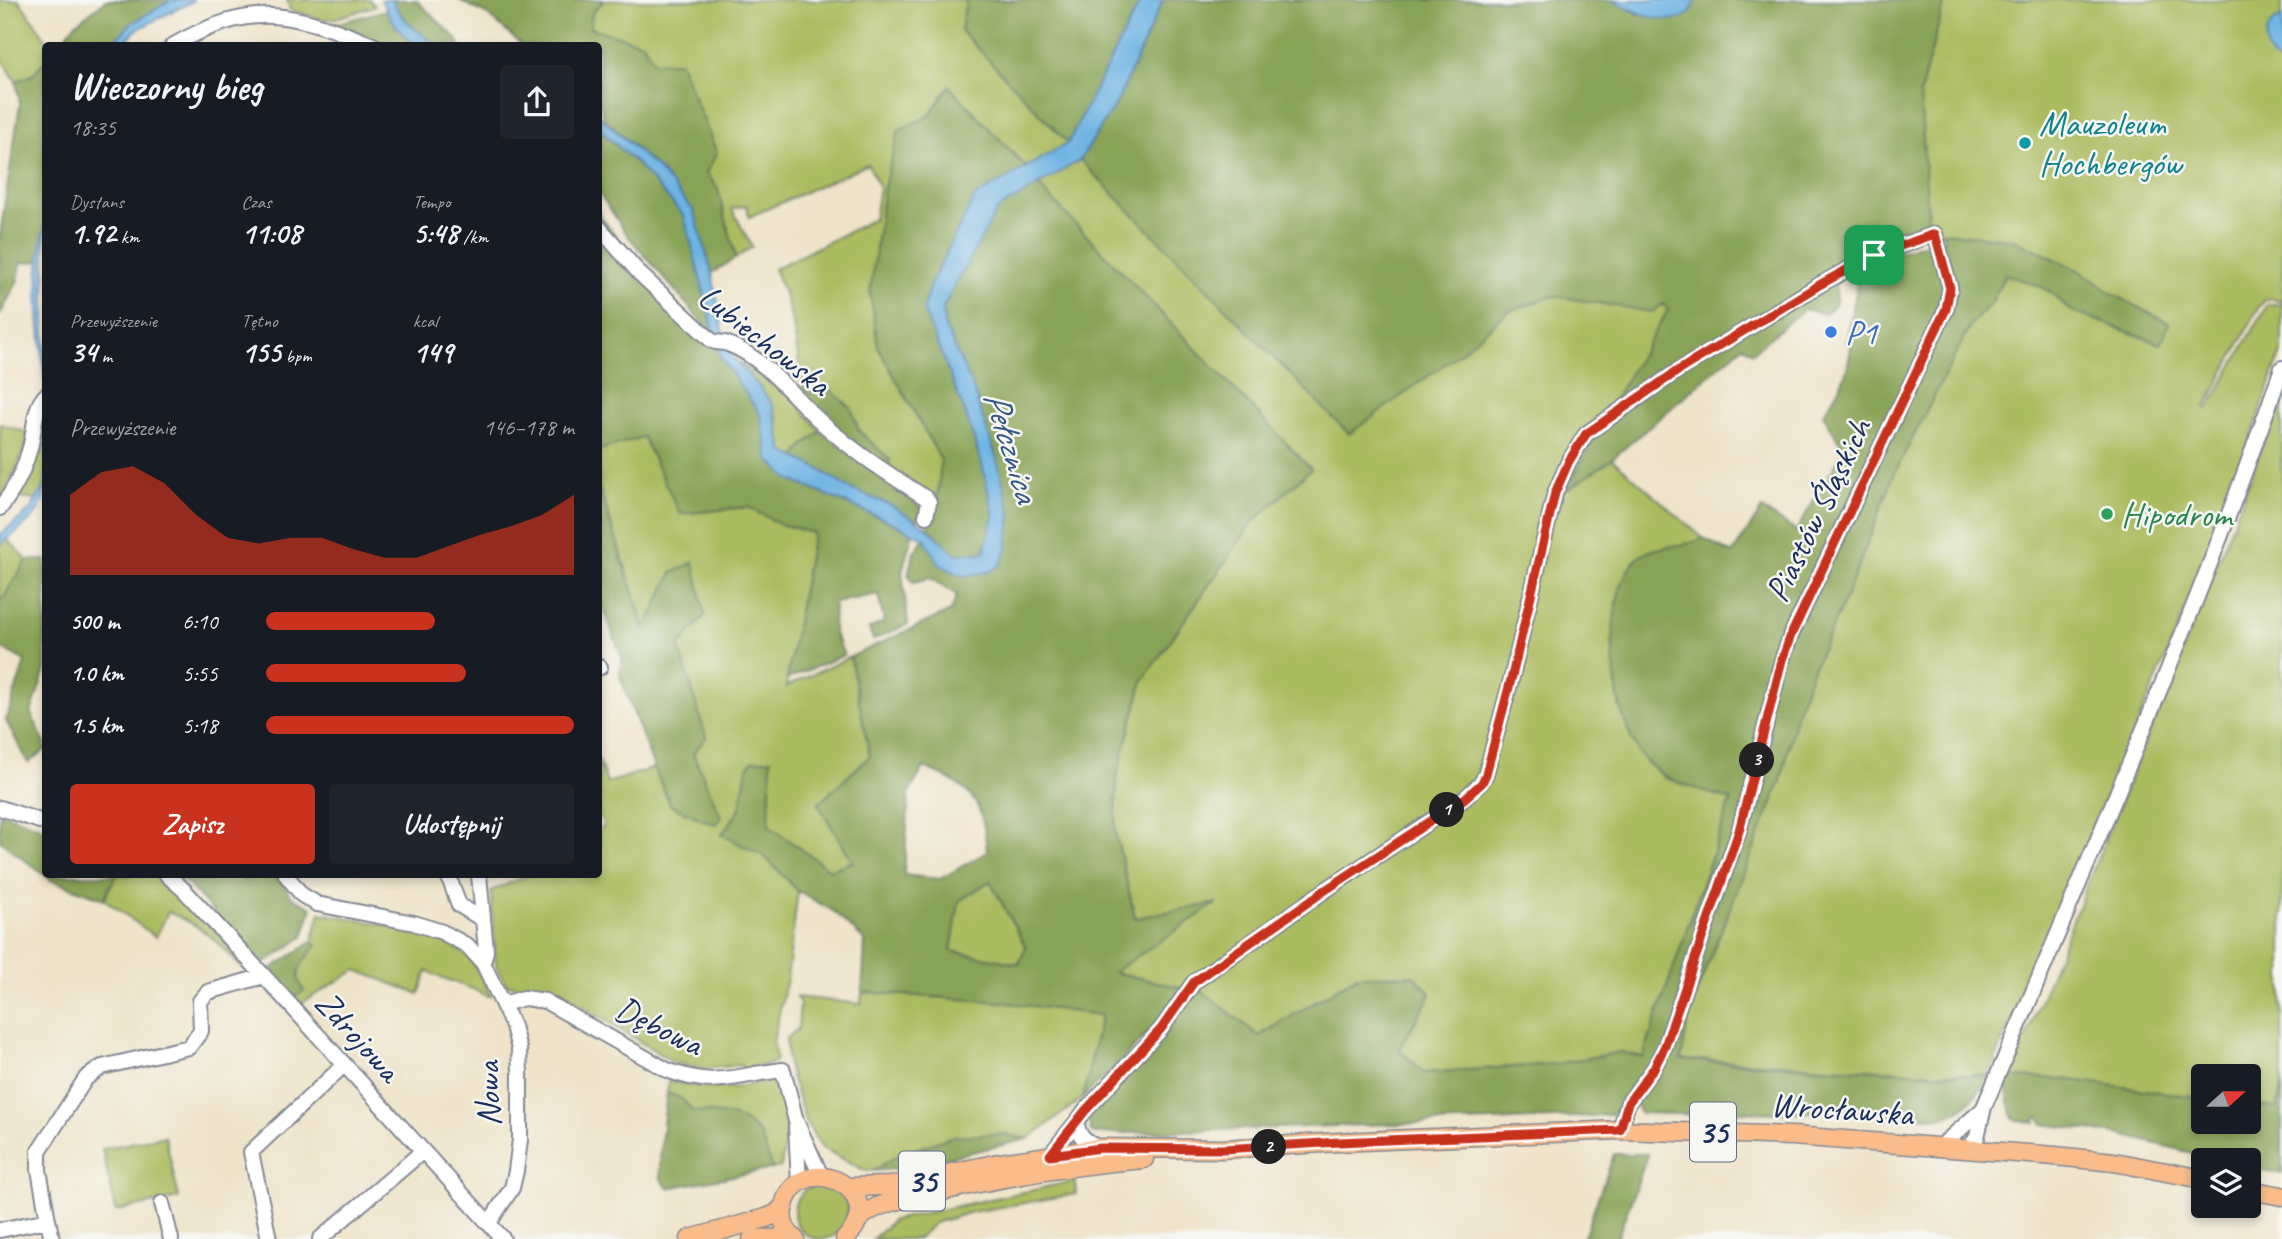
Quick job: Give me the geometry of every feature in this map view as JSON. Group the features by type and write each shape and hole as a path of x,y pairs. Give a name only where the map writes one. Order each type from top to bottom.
{"main road":[{"name":"Wrocławska","path":"859,1219 871,1210 891,1203 999,1178 1100,1163 1223,1149 1620,1130 1793,1136 1969,1149 2114,1162 2191,1177"},
{"name":"Wrocławska","path":"848,1187 890,1186 1054,1149 1223,1149"},
{"path":"690,1239 776,1214 799,1184 821,1176"},
{"name":"35","path":"821,1176 833,1178 848,1187 857,1200 859,1219 845,1239"},
{"path":"2261,1192 2282,1196"},
{"path":"752,1239 793,1238 783,1220 784,1206"}],"street":[{"path":"178,42 202,25 222,16 255,9 304,17 365,42"},
{"name":"Lubiechowska","path":"602,231 640,274 712,341 725,345 771,373 853,449 926,498 929,502 926,516"},
{"name":"Piastów Śląskich","path":"1077,1121 1161,1029 1194,982 1324,891 1464,799 1482,783 1513,672 1555,493 1569,461 1586,434 1679,370 1821,284 1874,255 1935,234 1950,288 1946,309 1791,635 1726,871 1665,1046 1654,1068 1628,1103 1620,1130"},
{"path":"1969,1149 1977,1137 1983,1109 2192,614 2249,465 2282,368"},
{"path":"0,508 18,482 42,402"},
{"path":"0,808 42,822"},
{"name":"Zdrojowa","path":"170,878 264,976 503,1239"},
{"path":"288,878 302,895 317,904 414,923 442,932 468,946 483,963"},
{"path":"449,878 459,905 482,919"},
{"path":"479,878 486,951 483,963"},
{"name":"Nowa","path":"483,963 504,1004 519,1049 520,1140 512,1188 489,1223"},
{"path":"52,1239 39,1170 39,1151 86,1078 102,1067 189,1047 201,1031 200,1001 208,992 264,976"},
{"name":"Dębowa","path":"504,1004 524,999 545,1001 667,1070 681,1075 715,1081 783,1070 796,1121 821,1176"},
{"path":"269,1239 251,1152 344,1065"},
{"path":"1940,1147 1983,1109"},
{"name":"Dębowa","path":"796,1121 799,1184"},
{"path":"1077,1121 1077,1128 1084,1140 1101,1148"},
{"path":"999,1178 1036,1166 1077,1121"},
{"path":"320,1239 423,1150"},
{"path":"162,1203 171,1239"},
{"path":"0,1230 48,1220"}],"green space":[{"path":"0,0 19,0 48,42 42,42 42,64 31,76 16,81 0,56"},
{"path":"106,0 171,0 131,24 113,42 62,42 73,26"},
{"path":"287,0 370,0 375,6 324,20 290,10"},
{"path":"392,0 416,0 458,42 430,41 405,20"},
{"path":"459,0 604,0 592,13 590,28 643,43 654,62 680,62 717,153 706,173 717,187 736,258 712,273 694,211 658,169 603,117 602,42 519,42 488,15"},
{"path":"604,0 966,0 961,31 978,0 1835,0 1920,93 1945,0 2282,0 2282,301 2272,298 2265,300 2259,307 2205,408 2208,409 2268,304 2282,304 2282,350 2174,638 1988,1076 1705,1060 1680,1061 1691,1006 1781,780 1796,715 1811,673 1846,597 1895,472 1971,324 1992,302 2005,273 2042,287 2055,295 2069,310 2160,344 2168,323 2111,293 2082,272 2016,240 1929,231 1790,287 1601,468 1612,459 1703,538 1696,542 1653,550 1612,643 1619,704 1634,744 1647,762 1665,778 1731,800 1643,1057 1621,1052 1555,1064 1424,1073 1399,1049 1431,995 1357,976 1259,1036 1198,988 1182,988 1113,972 1215,904 1135,918 1115,831 1117,776 1143,680 1252,523 1311,469 1038,185 1073,164 1054,151 1026,167 949,87 929,116 899,130 890,166 878,347 941,460 938,493 932,497 889,468 890,460 859,431 851,408 811,394 801,386 793,326 774,269 874,219 879,187 868,164 749,217 747,205 732,209 752,247 736,258 717,187 705,173 654,62 590,28 592,13"},
{"path":"966,0 1141,0 1068,143 961,31"},
{"path":"1163,0 1612,0 1638,14 1689,13 1697,0 1945,0 1920,93 1929,231 1835,283 1836,301 1824,314 1804,309 1753,352 1743,346 1612,459 1567,490 1611,405 1668,310 1663,304 1652,312 1554,296 1509,311 1460,353 1349,434 1080,160 1118,100"},
{"path":"387,10 407,38 414,42 379,42 334,24"},
{"path":"42,64 42,246 39,261 21,263 18,280 0,315 0,235 20,104 16,81 31,76"},
{"path":"949,86 1026,167 975,197 930,285 923,309 965,412 982,464 994,516 984,553 955,555 927,527 938,493 941,460 878,347 870,293 884,187 899,130 929,116"},
{"path":"602,132 641,168 684,216 715,337 628,236 602,197"},
{"path":"1038,185 1311,469 1252,523 1143,680 1117,776 1115,831 1135,918 1217,903 1114,972 1182,988 1148,1032 1083,1098 1101,1015 1002,1002 862,992 865,941 833,911 798,891 764,856 722,835 740,809 747,769 752,761 771,759 769,826 830,870 853,862 818,804 870,756 850,657 951,611 957,595 930,578 913,582 908,574 914,552 924,538 940,565 999,566 997,460 973,388 944,325 943,307 997,210","holes":["924,767 964,789 978,807 985,834 987,852 940,879 904,875 909,793","990,881 1026,947 1019,964 951,951 959,901"]},
{"path":"602,218 712,345 718,348 721,358 761,415 769,460 788,479 913,532 902,572 908,624 873,640 869,629 884,622 878,594 834,603 833,631 844,655 787,679 813,533 780,524 748,507 680,514 643,437 602,449"},
{"path":"1942,232 2016,240 2082,272 2111,293 2169,323 2161,344 2069,310 2055,295 2042,287 2005,274 1992,302 1971,324 1895,472 1846,597 1811,673 1796,715 1781,780 1691,1006 1681,1060 1988,1076 1974,1097 1956,1112 1940,1118 1853,1111 1722,1111 1708,1115 1640,1113 1635,1102 1647,1071 1612,1115 1091,1132 1088,1116 1198,988 1259,1036 1358,976 1414,975 1431,994 1399,1049 1424,1073 1555,1064 1621,1052 1643,1057 1731,800 1667,777 1649,764 1636,747 1625,723 1614,665 1616,606 1623,581 1634,562 1658,549 1703,538 1732,554 1762,509 1796,531 1844,450 1823,414 1838,390 1848,366 1851,346 1846,342 1856,293 1858,267 1916,246 1944,242"},
{"path":"734,359 791,397 821,431 804,445 795,458 783,451 777,417"},
{"path":"801,386 811,394 826,386 851,408 859,431 890,460 889,468 856,445 799,392"},
{"path":"2282,390 2282,1081 2277,1109 2261,1107 2261,1064 2191,1064 2191,1096 2064,1079 2010,1077 2216,566"},
{"path":"42,404 42,491 37,500 15,498 39,439"},
{"path":"0,424 28,433 26,447 0,503"},
{"path":"821,431 923,509 917,522 890,505 848,488 814,466 795,458 804,445"},
{"path":"643,437 680,514 748,507 780,524 813,533 786,687 850,657 870,756 818,804 853,861 830,870 768,826 770,759 747,769 740,809 722,834 764,856 798,891 787,979 773,1041 776,1060 773,1063 743,1070 741,1065 701,1069 675,1063 567,997 541,988 506,985 496,967 491,891 522,878 602,878 602,769 607,783 654,768 671,806 721,817 693,753 688,682 679,646 705,615 672,573 646,630 602,495 602,449"},
{"path":"602,498 645,629 672,573 694,562 705,615 679,646 706,737 693,754 721,817 717,824 671,806 620,676 622,658 602,605"},
{"path":"7,539 27,560 0,603 0,545"},
{"path":"27,560 42,560 42,679 31,713 42,737 42,752 28,763 6,721 25,661 0,647 0,603"},
{"path":"0,812 42,828 42,873 0,841"},
{"path":"48,878 114,878 104,899"},
{"path":"114,878 162,878 244,963 240,966 208,934 168,912 156,937 104,899"},
{"path":"181,878 243,878 245,881 250,878 278,878 292,897 312,908 303,937 262,965"},
{"path":"990,881 1026,948 1019,964 951,951 959,901"},
{"path":"320,913 399,928 440,940 456,948 473,962 491,996 427,971 419,994 356,970 297,1006 291,999 298,982 299,965 317,945 312,942"},
{"path":"312,942 317,945 299,972 304,991 291,999 268,971"},
{"path":"862,992 1002,1002 1101,1015 1083,1098 1028,1139 1004,1134 895,1157 873,1171 864,1170 822,1148 805,1120 788,1065 786,1038 798,1029 800,1003 796,997 861,1004"},
{"path":"2010,1077 2064,1079 2191,1096 2191,1134 2261,1134 2261,1106 2277,1108 2282,1081 2282,1174 2261,1170 2261,1148 2191,1148 2191,1153 2118,1134 2043,1124 2039,1117 2035,1118 2036,1123 2013,1119 2006,1087"},
{"path":"669,1080 712,1088 739,1087 767,1080 778,1084 786,1105 781,1167 772,1169 758,1132 722,1114 693,1111 682,1099 667,1093"},
{"path":"667,1093 682,1099 693,1111 736,1117 751,1125 762,1139 772,1169 668,1188 661,1179 660,1172"},
{"path":"1004,1134 1028,1139 903,1168 873,1171 895,1157 953,1136"},
{"path":"165,1136 179,1198 116,1211 102,1149"},
{"path":"1614,1154 1648,1154 1617,1239 1583,1239"},
{"path":"1075,1181 1076,1194 972,1212 934,1223 918,1239 873,1239 893,1220"},
{"path":"821,1185 840,1193 848,1212 840,1231 821,1239 802,1231 794,1212 802,1193"}],"water":[{"path":"171,0 195,0 136,30 125,42 113,42 131,24"},
{"path":"381,0 392,0 412,26 434,42 413,42 396,25"},
{"path":"1141,0 1163,0 1118,100 1080,160 997,210 943,307 944,325 973,388 997,460 1011,514 1007,551 999,566 988,572 962,576 940,565 924,538 788,479 769,460 761,415 721,358 684,216 641,168 602,131 602,119 658,169 694,211 712,273 724,338 734,359 773,406 783,451 814,466 848,488 890,505 927,527 955,554 984,553 994,516 982,464 965,412 923,309 930,285 975,197 1068,143"},
{"path":"1612,0 1697,0 1688,14 1670,20 1629,9"},
{"path":"2282,17 2282,64 2270,55 2266,40 2270,26"},
{"path":"42,239 42,348 38,284"},
{"path":"42,490 42,502 37,513 0,545 0,535 30,510"}],"place":[{"name":"Mauzoleum Hochbergów","path":"2025,143"},
{"name":"P1","path":"1831,332"},
{"name":"Hipodrom","path":"2107,514"}],"route":[{"path":"1935,234 1950,288 1946,309 1791,635 1726,871 1659,1061 1628,1103 1620,1130 1223,1149 1101,1148 1050,1155 1085,1111 1161,1029 1194,982 1324,891 1464,799 1482,783 1513,672 1555,493 1569,461 1586,434 1679,370 1874,255 1935,234"}],"water label":[{"name":"Pełcznica","path":"1012,446"}]}
